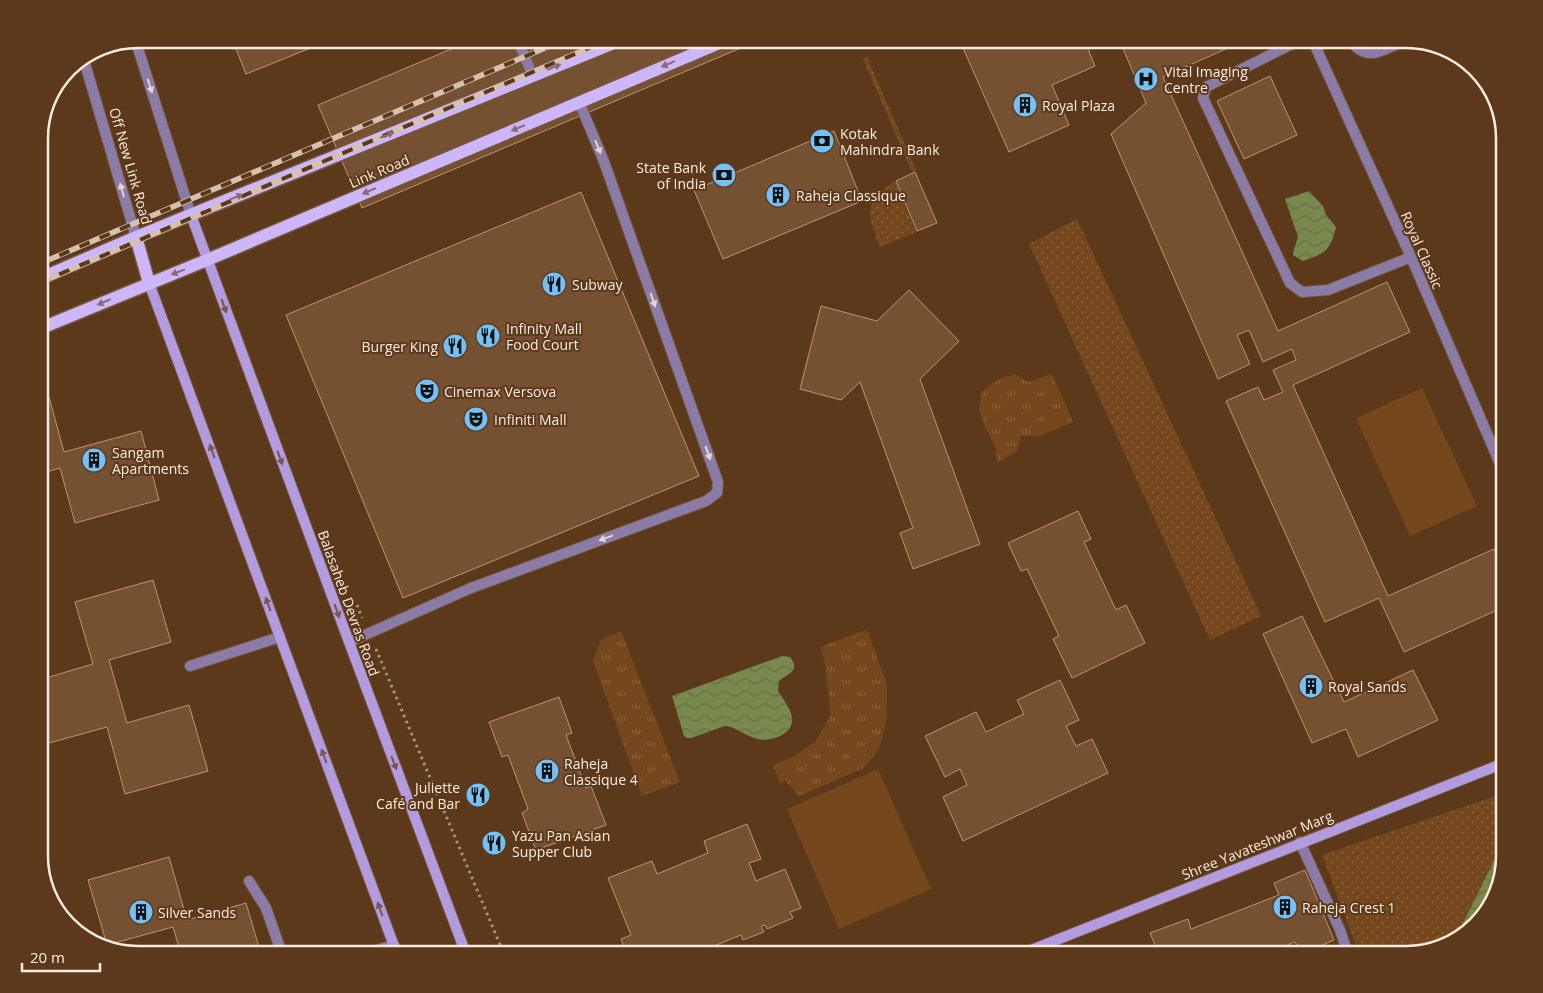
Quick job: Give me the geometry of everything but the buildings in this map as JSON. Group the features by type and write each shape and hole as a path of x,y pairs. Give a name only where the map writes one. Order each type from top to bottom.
{"main road":[{"path":"48,275 136,237 602,48"},
{"name":"Link Road","path":"48,325 708,48"},
{"name":"Balasaheb Devras Road","path":"191,215 463,946"},
{"name":"Off New Link Road","path":"136,237 149,283"},
{"path":"149,283 395,946"},
{"name":"Shree Yavateshwar Marg","path":"1041,946 1496,766"}],"street":[{"path":"138,48 191,215"},
{"path":"521,48 533,76"},
{"path":"1284,48 1206,87 1203,98 1290,283 1302,292 1328,290 1411,257"},
{"name":"Royal Classic","path":"1316,48 1411,257 1496,454"},
{"path":"1358,48 1362,51 1374,53 1386,48"},
{"name":"Off New Link Road","path":"86,64 136,237"},
{"path":"349,642 471,588 706,501 716,493 718,482 606,167 579,102"},
{"path":"190,666 280,637"},
{"path":"1300,842 1340,930 1345,946"},
{"path":"249,881 266,908 279,946"}],"green space":[{"path":"867,57 916,170 912,172 863,59"},
{"path":"895,181 916,232 880,247 872,225 870,210 877,196"},
{"path":"1077,219 1261,616 1210,640 1029,244"},
{"path":"1015,374 1028,382 1052,374 1073,422 1039,436 1021,436 1017,451 997,463 996,450 979,408 982,391 1000,379"},
{"path":"1422,388 1477,506 1410,536 1356,418"},
{"path":"865,630 868,632 887,685 887,718 879,749 864,768 799,796 785,780 780,783 773,765 794,756 815,742 831,715 821,647"},
{"path":"621,631 680,782 642,796 593,661 601,640"},
{"path":"878,769 931,889 839,929 787,809"},
{"path":"1496,796 1496,857 1462,926 1440,939 1406,946 1356,946 1322,855"}],"water":[{"path":"1309,191 1323,206 1326,215 1336,227 1332,241 1326,250 1317,256 1303,261 1293,255 1298,237 1285,199"},
{"path":"782,656 790,657 794,666 792,671 779,681 778,691 792,718 792,724 785,733 774,738 762,740 725,726 691,738 684,736 672,696"},
{"path":"1496,857 1489,890 1480,906 1462,926"}],"railway":[{"path":"48,260 545,48"},
{"path":"48,279 589,48"}],"place":[{"name":"Vital Imaging Centre","path":"1146,79"},
{"name":"Royal Plaza","path":"1025,105"},
{"name":"Kotak Mahindra Bank","path":"822,141"},
{"name":"State Bank of India","path":"724,175"},
{"name":"Raheja Classique","path":"778,195"},
{"name":"Subway","path":"554,284"},
{"name":"Infinity Mall Food Court","path":"488,336"},
{"name":"Burger King","path":"455,346"},
{"name":"Cinemax Versova","path":"427,391"},
{"name":"Infiniti Mall","path":"476,419"},
{"name":"Sangam Apartments","path":"94,460"},
{"name":"Royal Sands","path":"1311,686"},
{"name":"Raheja Classique 4","path":"547,771"},
{"name":"Juliette Café and Bar","path":"478,795"},
{"name":"Yazu Pan Asian Supper Club","path":"494,843"},
{"name":"Raheja Crest 1","path":"1285,907"},
{"name":"Silver Sands","path":"141,912"}]}
